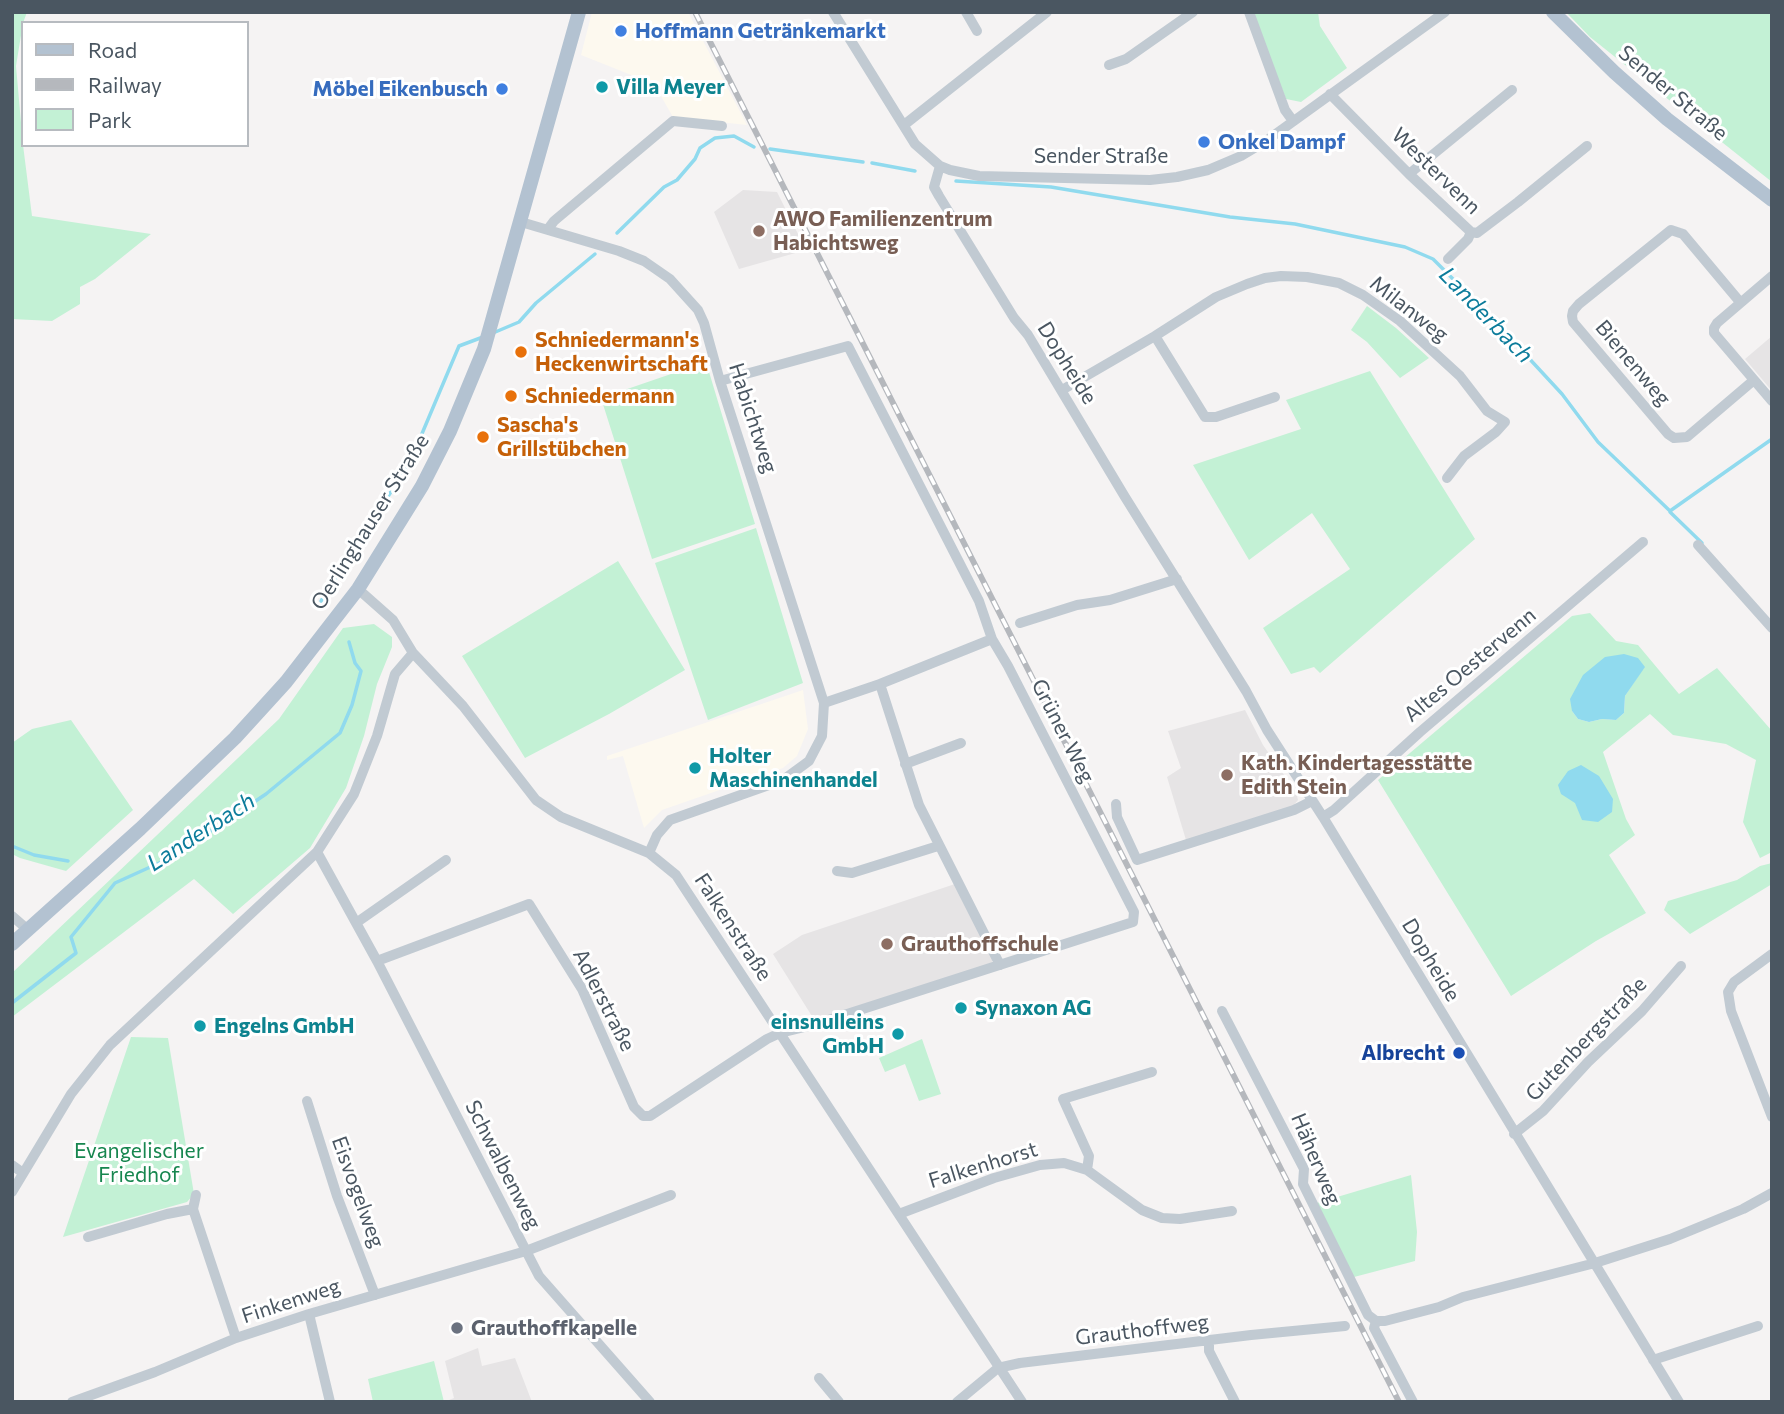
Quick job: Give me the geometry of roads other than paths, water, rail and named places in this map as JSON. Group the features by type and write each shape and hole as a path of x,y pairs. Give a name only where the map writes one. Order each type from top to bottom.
{"main road":[{"name":"Oerlinghauser Straße","path":"17,936 140,829 235,737 286,682 358,589 422,486 454,423 484,349 579,12"},
{"name":"Sender Straße","path":"1553,12 1667,119 1772,200"}],"street":[{"name":"Sender Straße","path":"833,12 915,144 940,166 979,176 1112,180 1163,179 1208,170 1241,156 1266,141 1445,12"},
{"path":"966,12 977,31"},
{"path":"904,125 1047,12"},
{"path":"1109,65 1126,59 1193,12"},
{"path":"1249,12 1285,110 1293,121"},
{"path":"1409,174 1512,90"},
{"name":"Westervenn","path":"1330,94 1471,232 1482,230 1587,146"},
{"path":"548,229 554,221 673,121 722,126"},
{"name":"Dopheide","path":"940,166 934,187 939,196 1014,318 1028,335 1125,497 1247,691 1271,737 1679,1402"},
{"name":"Habichtweg","path":"521,222 645,261 670,279 698,310 824,704 822,736 809,761 783,780 670,820 657,835 649,853"},
{"name":"Bienenweg","path":"1740,302 1683,234 1671,230 1666,231 1579,304 1572,316 1573,322 1674,438 1687,436 1754,380"},
{"path":"1448,259 1468,239 1471,232"},
{"path":"1772,276 1717,323 1714,333 1772,401"},
{"name":"Milanweg","path":"1062,390 1155,337 1216,297 1265,278 1307,277 1339,284 1363,295 1400,321 1460,376 1487,411 1505,422 1464,456 1447,478"},
{"path":"1155,337 1205,416 1216,418 1275,397"},
{"name":"Grüner Weg","path":"720,381 848,345 979,601 992,639 1135,912 1133,922 780,1033"},
{"name":"Altes Oestervenn","path":"1322,817 1334,810 1420,732 1643,542"},
{"path":"1698,545 1772,628"},
{"path":"1020,623 1077,605 1110,600 1177,579"},
{"name":"Falkenstraße","path":"358,589 393,620 413,653 463,706 536,800 561,817 649,853 676,875 1022,1402"},
{"path":"824,704 992,639"},
{"path":"12,1192 71,1094 110,1045 317,852 354,794 373,746 395,674 413,653"},
{"path":"880,684 919,805 1000,965"},
{"path":"905,764 961,743"},
{"path":"1116,804 1117,817 1137,860 1294,810 1312,801"},
{"path":"837,871 852,873 938,846"},
{"name":"Schwalbenweg","path":"317,852 377,961 538,1276 650,1402"},
{"path":"356,923 446,860"},
{"name":"Adlerstraße","path":"377,961 529,904 582,989 634,1107 643,1116 659,1111 780,1033"},
{"path":"12,916 17,936"},
{"path":"1772,954 1734,982 1728,992 1731,1011 1772,1117"},
{"name":"Gutenbergstraße","path":"1514,1134 1544,1111 1588,1062 1642,1011 1681,966"},
{"name":"Häherweg","path":"1222,1011 1304,1169 1303,1184 1368,1315 1376,1321 1374,1328 1413,1402"},
{"path":"1087,1170 1089,1156 1063,1099 1152,1072"},
{"name":"Eisvogelweg","path":"307,1101 337,1196 375,1295"},
{"name":"Falkenhorst","path":"899,1214 994,1178 1040,1165 1064,1163 1087,1170 1142,1210 1162,1218 1180,1219 1232,1210"},
{"path":"12,1165 23,1173"},
{"path":"1376,1321 1439,1307 1463,1297 1595,1263 1698,1229 1772,1193"},
{"path":"196,1195 193,1209 236,1338"},
{"name":"Finkenweg","path":"72,1402 236,1338 526,1251 671,1195"},
{"path":"88,1237 193,1209"},
{"path":"309,1314 330,1402"},
{"name":"Grauthoffweg","path":"957,1402 998,1368 1020,1363 1345,1326"},
{"path":"1653,1360 1758,1326"},
{"path":"1209,1341 1209,1351 1235,1402"},
{"path":"819,1378 838,1402"}],"water":[{"path":"1624,654 1638,658 1645,667 1625,696 1624,713 1616,720 1589,722 1578,719 1572,711 1570,699 1583,675 1605,657"},
{"path":"1581,765 1599,776 1613,799 1612,812 1598,822 1582,820 1575,803 1561,794 1558,785 1568,771"}],"waterway":[{"name":"Landerbach","path":"617,233 664,187 677,180 695,159 700,148 715,138 734,136 754,147"},
{"name":"Landerbach","path":"770,149 863,162"},
{"name":"Landerbach","path":"872,163 915,171"},
{"name":"Landerbach","path":"956,181 1051,187 1230,217 1295,224 1405,247 1433,259 1562,394 1598,442 1670,511 1772,439"},
{"name":"Landerbach","path":"493,333 519,322 536,303 595,254"},
{"name":"Landerbach","path":"321,601 410,462 459,346 483,337"},
{"path":"1670,512 1702,543"},
{"name":"Landerbach","path":"12,1003 76,953 71,937 115,883 168,859 226,821 266,794 340,733 352,705 361,671 355,663 349,642"},
{"path":"12,846 34,855 68,861"}],"railway":[{"path":"695,12 1399,1402"}],"place":[{"name":"Hoffmann Getränkemarkt","path":"621,31"},
{"name":"Villa Meyer","path":"602,87"},
{"name":"Möbel Eikenbusch","path":"502,89"},
{"name":"Onkel Dampf","path":"1204,142"},
{"name":"AWO Familienzentrum Habichtsweg","path":"759,231"},
{"name":"Schniedermann's Heckenwirtschaft","path":"521,352"},
{"name":"Schniedermann","path":"511,396"},
{"name":"Sascha's Grillstübchen","path":"483,437"},
{"name":"Holter Maschinenhandel","path":"695,768"},
{"name":"Kath. Kindertagesstätte Edith Stein","path":"1227,775"},
{"name":"Grauthoffschule","path":"887,944"},
{"name":"Synaxon AG","path":"961,1008"},
{"name":"Engelns GmbH","path":"200,1026"},
{"name":"einsnulleins GmbH","path":"898,1034"},
{"name":"Albrecht","path":"1459,1053"},
{"name":"Grauthoffkapelle","path":"457,1328"}],"park label":[{"name":"Evangelischer Friedhof","path":"139,1163"}]}
